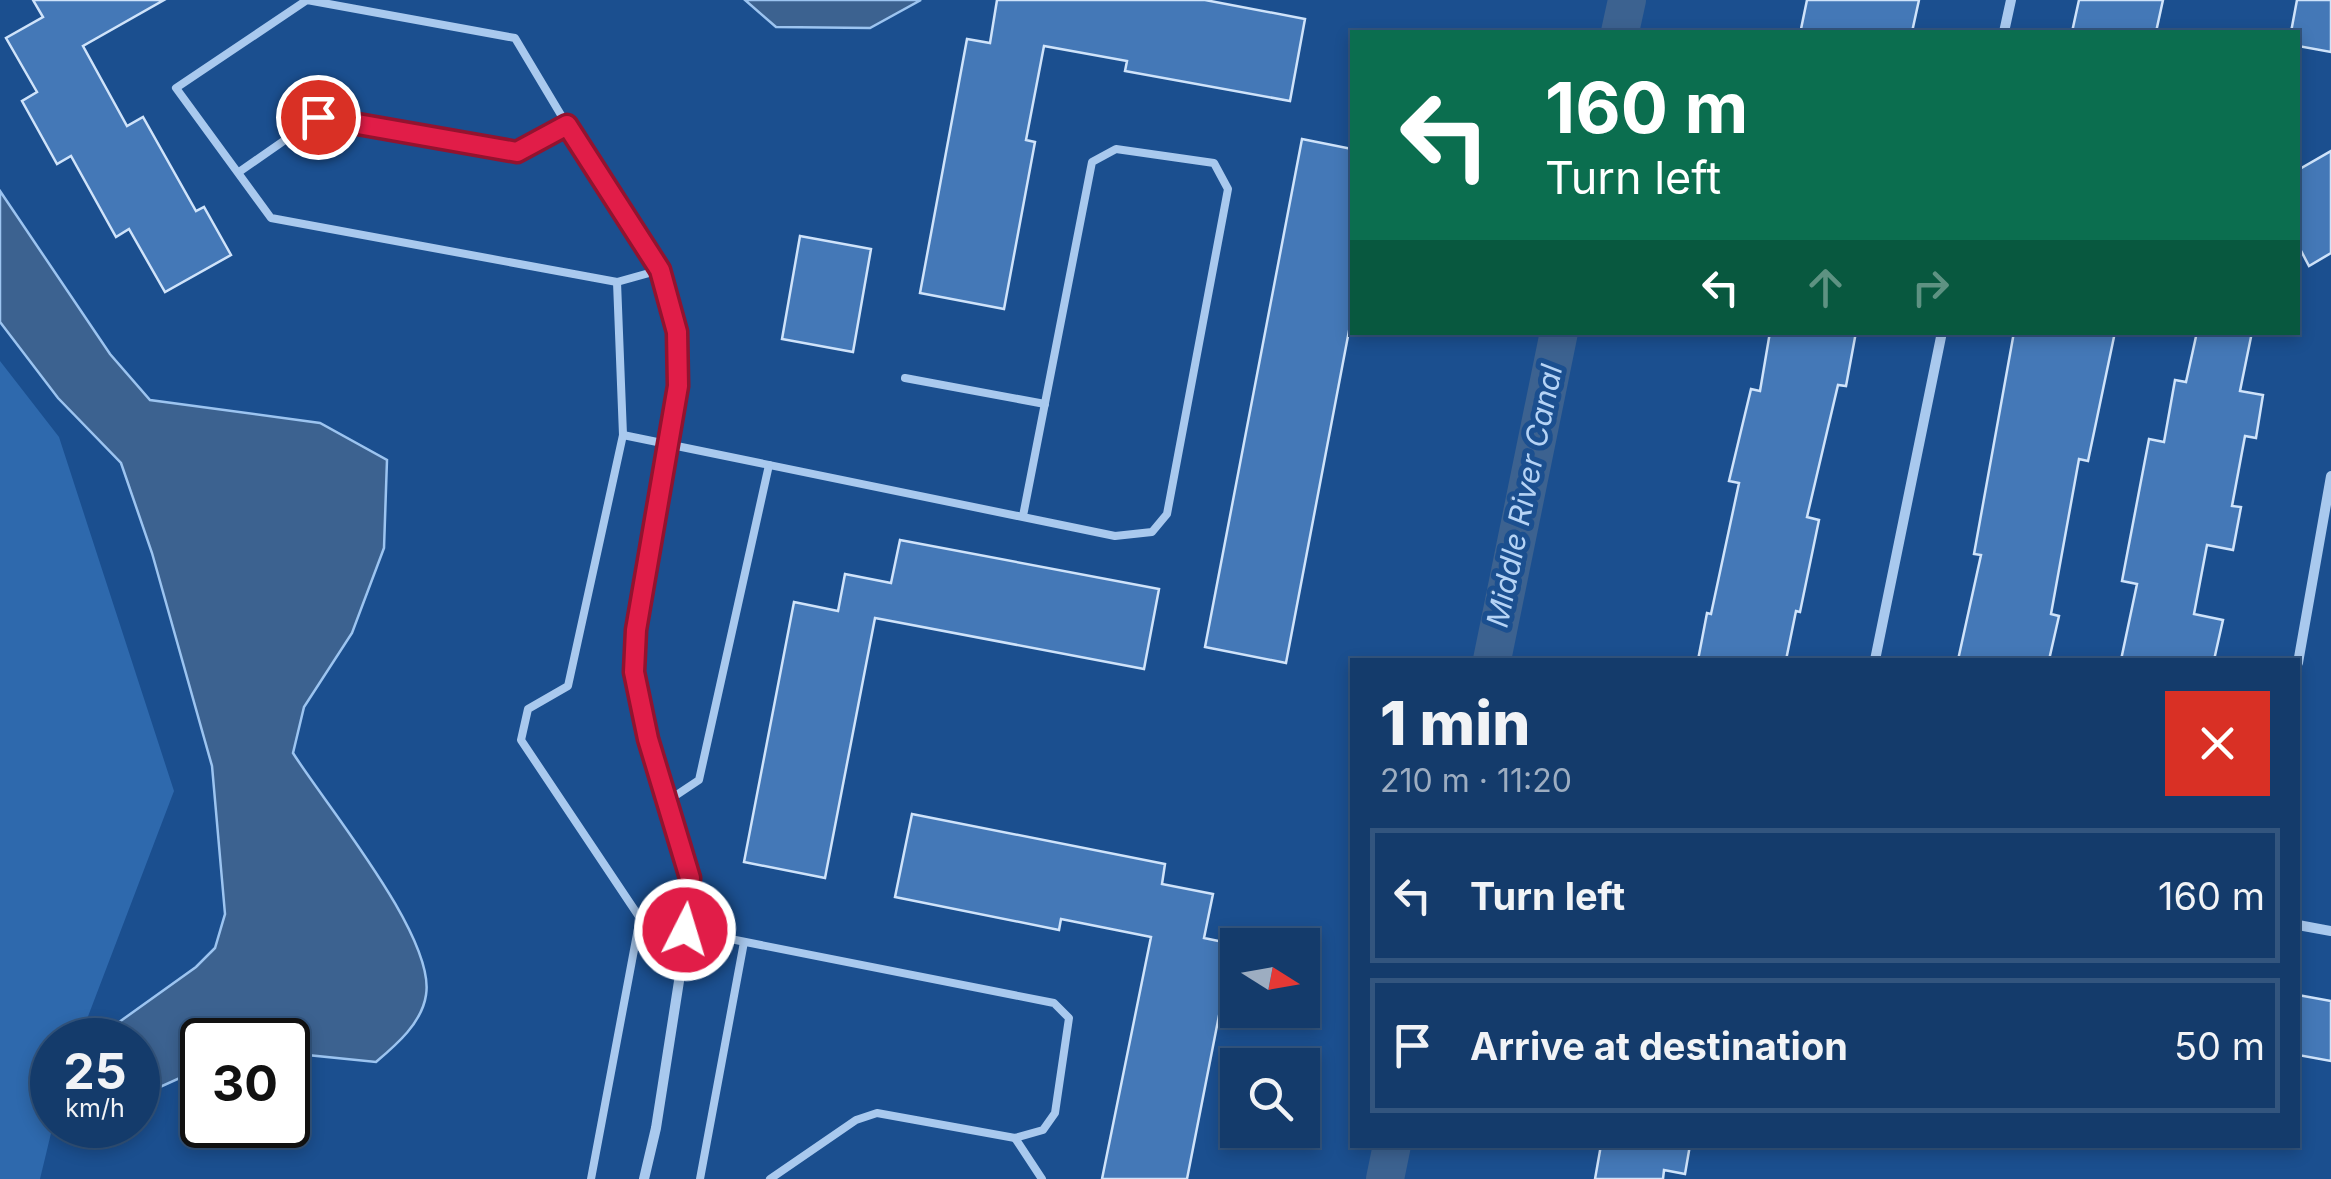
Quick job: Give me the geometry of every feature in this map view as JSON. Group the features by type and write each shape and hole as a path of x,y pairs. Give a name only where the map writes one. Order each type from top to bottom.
{"street":[{"path":"2004,30 2011,0"},
{"path":"644,1179 656,1128 690,878 648,739 634,672 636,630 678,386 677,332 660,270"},
{"path":"1874,658 1941,335"},
{"path":"2299,658 2331,476"},
{"path":"2300,925 2331,930"}],"lane":[{"path":"307,0 516,38 567,125 660,270 616,282 271,218 176,88 307,0"},
{"path":"238,172 318,117 517,152 567,125"},
{"path":"624,435 1115,536 1152,532 1167,514 1228,189 1214,163 1116,149 1092,162 1022,516"},
{"path":"616,282 624,435 568,686 528,709 522,740 640,918 1054,1003 1069,1018 1055,1114 1043,1130 1015,1138 877,1113 856,1120 770,1179"},
{"path":"904,378 1045,404"},
{"path":"668,800 700,780 769,465"},
{"path":"591,1179 640,918"},
{"path":"700,1179 744,942"},
{"path":"1015,1138 1042,1179"}],"shaded area":[{"path":"745,0 921,0 870,28 776,27"},
{"path":"0,191 110,354 150,400 320,423 387,460 384,548 352,633 304,707 293,753 397,906 424,970 426,995 419,1015 407,1033 376,1062 310,1055 310,1018 180,1018 180,1078 160,1087 160,1018 125,1018 196,967 215,948 225,914 212,766 152,553 121,463 58,398 0,322"},
{"path":"0,361 59,437 174,791 87,1018 30,1018 30,1148 47,1148 40,1179 0,1179"}],"building":[{"path":"33,0 164,0 83,46 127,126 143,117 196,211 204,207 231,255 165,292 129,229 116,237 71,156 57,164 22,101 37,92 6,38 43,17"},
{"path":"997,0 1205,0 1305,19 1290,101 1125,71 1127,61 1044,46 1026,140 1035,142 1004,309 920,293 967,39 990,43"},
{"path":"1807,0 1919,0 1912,30 1801,29"},
{"path":"2079,0 2163,0 2156,30 2072,30"},
{"path":"2297,0 2331,0 2331,52 2300,46 2300,30 2291,30"},
{"path":"1302,139 1350,149 1350,326 1286,663 1205,647"},
{"path":"2331,151 2331,253 2309,266 2300,249 2300,169"},
{"path":"800,236 871,249 853,352 782,339"},
{"path":"1769,335 1855,335 1846,386 1838,385 1807,517 1819,520 1786,658 1698,658 1739,483 1729,481 1751,389 1760,391"},
{"path":"2013,335 2114,335 2088,461 2079,459 2051,614 2059,616 2049,658 1958,658 1981,555 1974,554"},
{"path":"2196,335 2251,335 2240,391 2263,395 2256,438 2245,436 2232,506 2241,507 2233,550 2207,545 2194,614 2223,620 2214,658 2121,658 2137,584 2122,581 2149,439 2164,442 2175,380 2186,382"},
{"path":"900,540 1159,589 1144,669 875,618 825,878 744,862 794,602 838,611 845,574 891,583"},
{"path":"912,814 1165,864 1162,884 1213,894 1204,938 1220,941 1220,1010 1187,1179 1102,1179 1151,937 1061,919 1059,930 895,897"},
{"path":"2300,995 2331,1001 2331,1061 2300,1055"},
{"path":"1600,1148 1689,1148 1685,1174 1664,1170 1663,1179 1595,1179"}],"waterway":[{"name":"Middle River Canal","path":"1620,30 1627,0"},
{"name":"Middle River Canal","path":"1492,658 1558,335"},
{"name":"Middle River Canal","path":"1385,1179 1391,1148"}],"route":[{"path":"318,117 517,152 567,125 660,270 677,332 678,386 636,630 634,672 648,739 690,878 685,930"}]}
